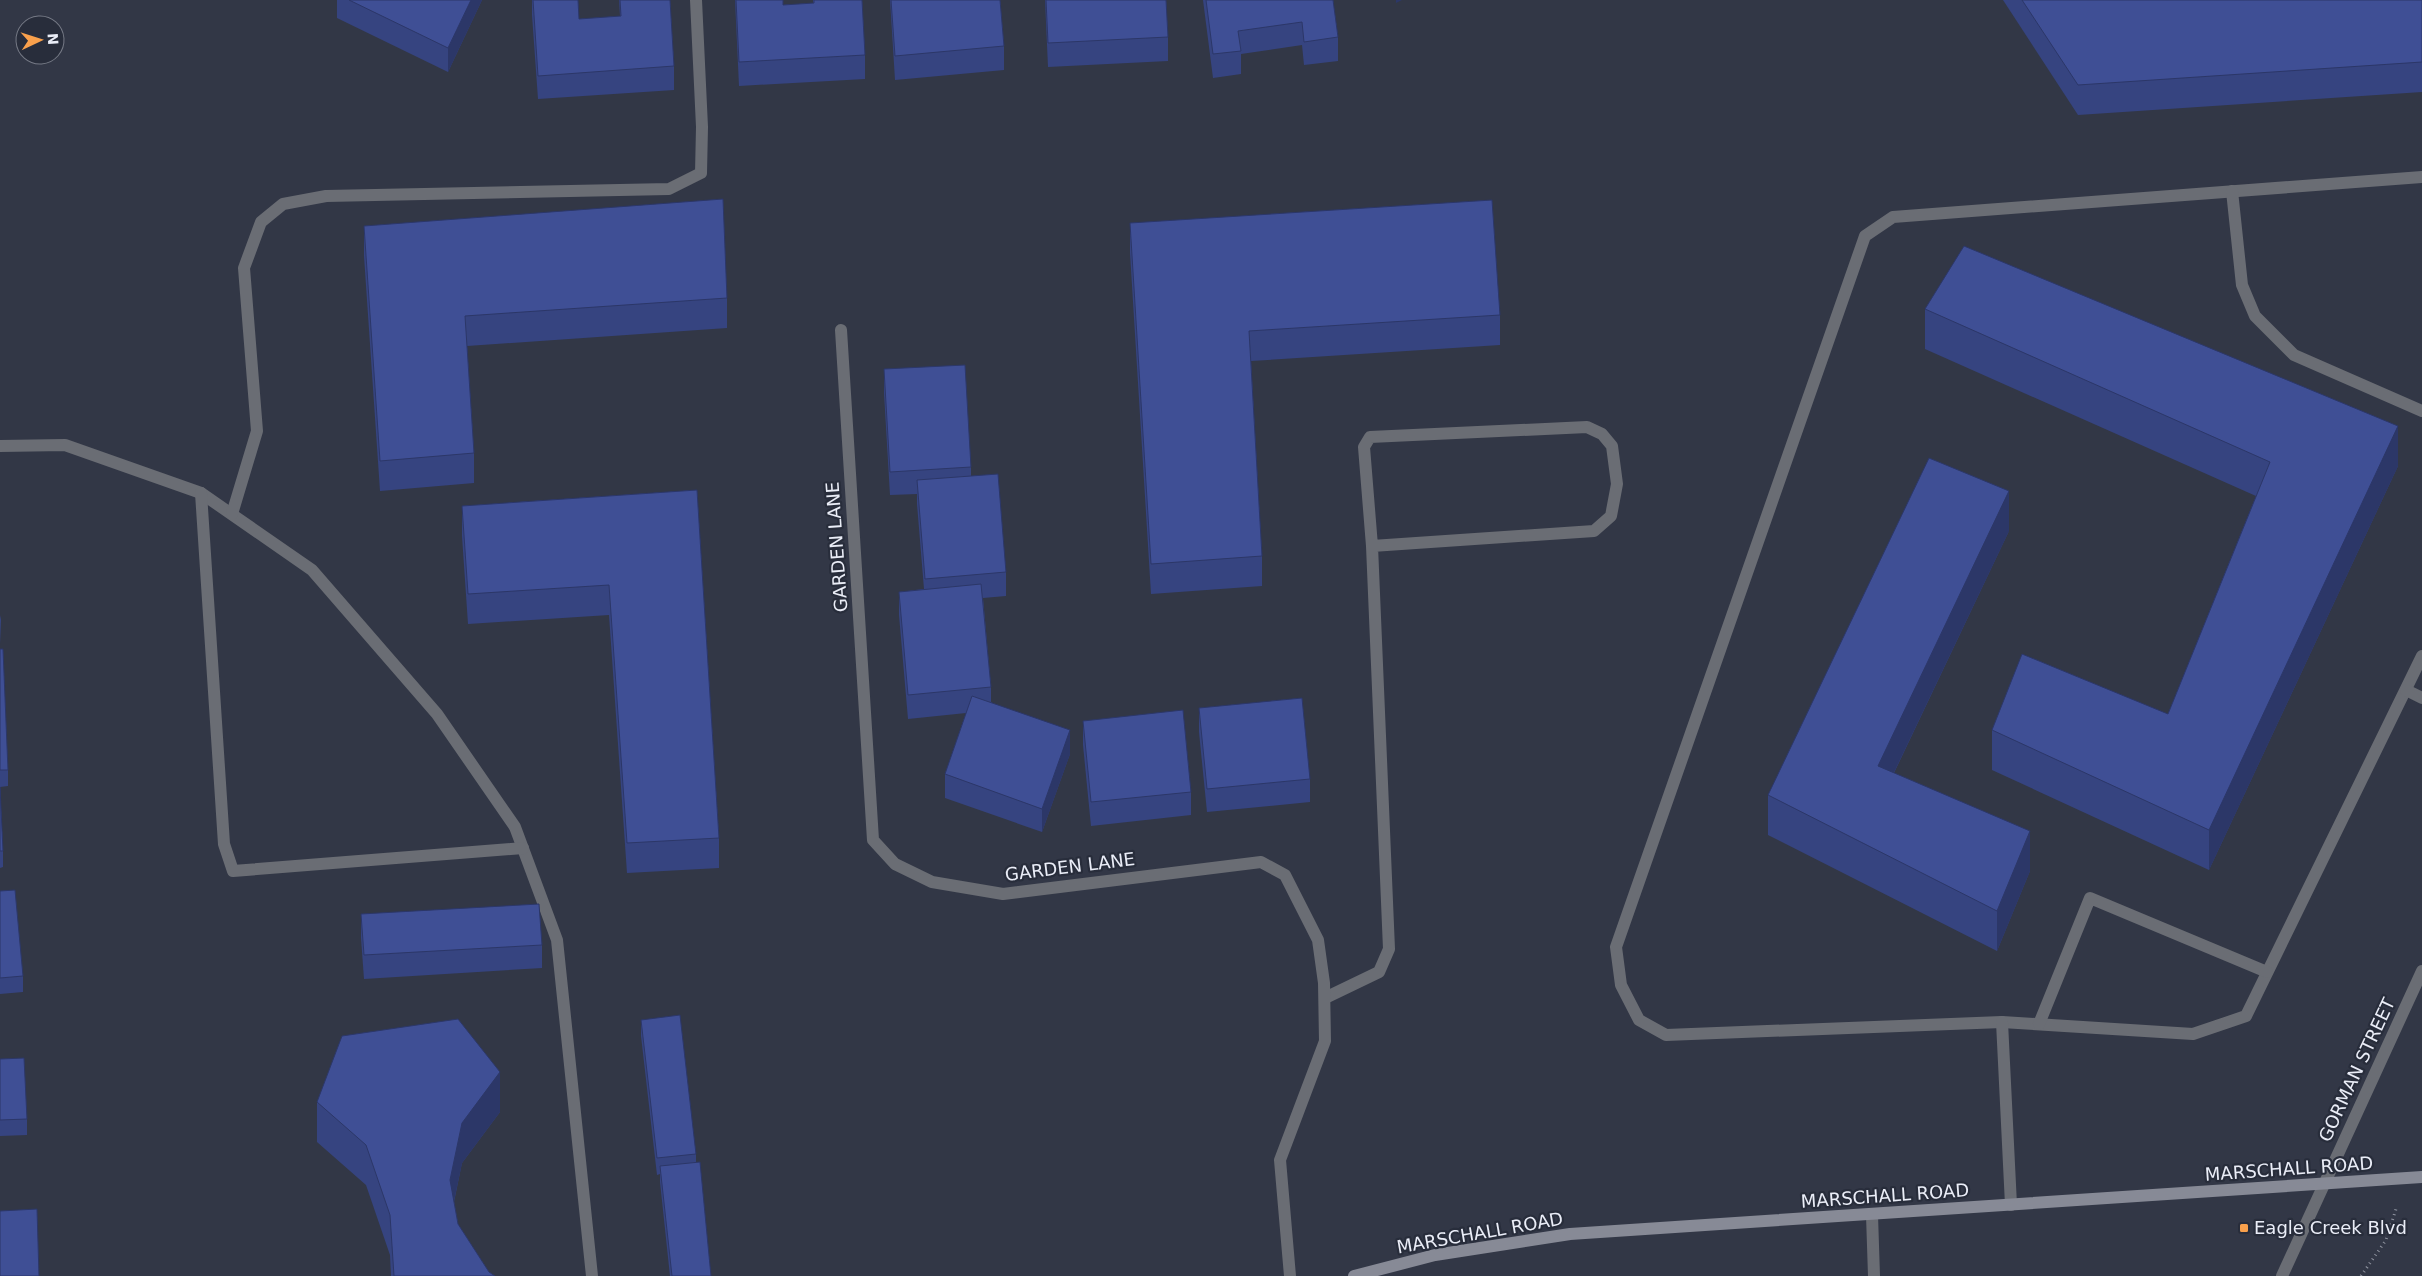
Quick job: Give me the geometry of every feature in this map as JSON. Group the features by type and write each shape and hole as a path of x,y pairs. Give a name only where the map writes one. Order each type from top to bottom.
{"main road":[{"name":"MARSCHALL ROAD","path":"1354,1276 1435,1255 1570,1234 2422,1177"}],"street":[{"path":"232,514 257,431 244,268 261,222 283,204 326,196 669,190 701,174 702,127 696,0"},
{"path":"2422,177 1893,217 1865,236 1616,947 1621,985 1639,1020 1666,1035 2002,1022 2193,1034 2246,1016 2422,656"},
{"path":"2232,191 2242,285 2254,316 2294,355 2422,411"},
{"name":"GARDEN LANE","path":"840,330 873,840 895,864 932,882 1003,894 1261,862 1285,875 1318,940 1325,998 1324,1041 1280,1160 1290,1276"},
{"path":"1325,998 1379,972 1389,949 1372,546 1364,447 1370,437 1586,428 1602,434 1612,446 1617,484 1611,516 1594,531 1372,546"},
{"path":"0,446 65,445 202,493 312,570 437,714 515,827 557,940 592,1276"},
{"path":"202,493 224,844 233,871 523,848"},
{"path":"2406,690 2422,698"},
{"path":"2038,1024 2090,898 2267,972"},
{"name":"GORMAN STREET","path":"2282,1276 2422,971"},
{"path":"2002,1022 2011,1205"},
{"path":"1872,1215 1874,1276"}],"path":[{"path":"2361,1276 2386,1240 2407,1178"}],"building":[{"path":"349,0 471,0 448,48"},
{"path":"533,0 578,0 579,19 621,16 620,0 670,0 674,66 538,76"},
{"path":"736,0 783,0 783,5 814,3 814,0 862,0 865,55 739,62"},
{"path":"891,0 1000,0 1004,46 895,56"},
{"path":"1046,0 1166,0 1168,37 1048,43"},
{"path":"1206,0 1333,0 1338,37 1304,42 1302,22 1238,31 1241,51 1213,54"},
{"path":"2022,0 2422,0 2422,62 2078,85"},
{"path":"723,199 727,298 465,316 474,453 380,461 364,226"},
{"path":"1492,200 1500,315 1249,331 1262,556 1151,564 1130,223"},
{"path":"1964,246 2398,426 2209,830 1992,730 2022,654 2168,714 2270,462 1925,309"},
{"path":"965,365 971,467 890,472 884,369"},
{"path":"1929,458 2009,491 1878,766 2030,831 1997,911 1768,795"},
{"path":"998,474 1006,572 925,579 917,480"},
{"path":"697,490 719,838 627,843 609,585 468,594 462,506"},
{"path":"981,584 991,687 908,695 899,592"},
{"path":"0,649 3,649 8,770 0,770"},
{"path":"972,696 1070,730 1042,809 945,774"},
{"path":"1302,698 1310,779 1207,789 1199,708"},
{"path":"1183,710 1191,792 1091,802 1083,721"},
{"path":"0,787 3,851 0,851"},
{"path":"15,890 23,976 0,978 0,891"},
{"path":"539,904 542,945 364,955 361,914"},
{"path":"680,1015 696,1154 657,1158 641,1020"},
{"path":"458,1019 500,1072 462,1123 450,1180 458,1224 489,1272 495,1276 394,1276 390,1215 366,1145 317,1102 342,1036"},
{"path":"24,1058 27,1119 0,1120 0,1059"},
{"path":"700,1162 711,1276 672,1276 660,1166"},
{"path":"37,1209 39,1276 0,1276 0,1211"}],"place":[{"name":"Eagle Creek Blvd","path":"2244,1228"}]}
